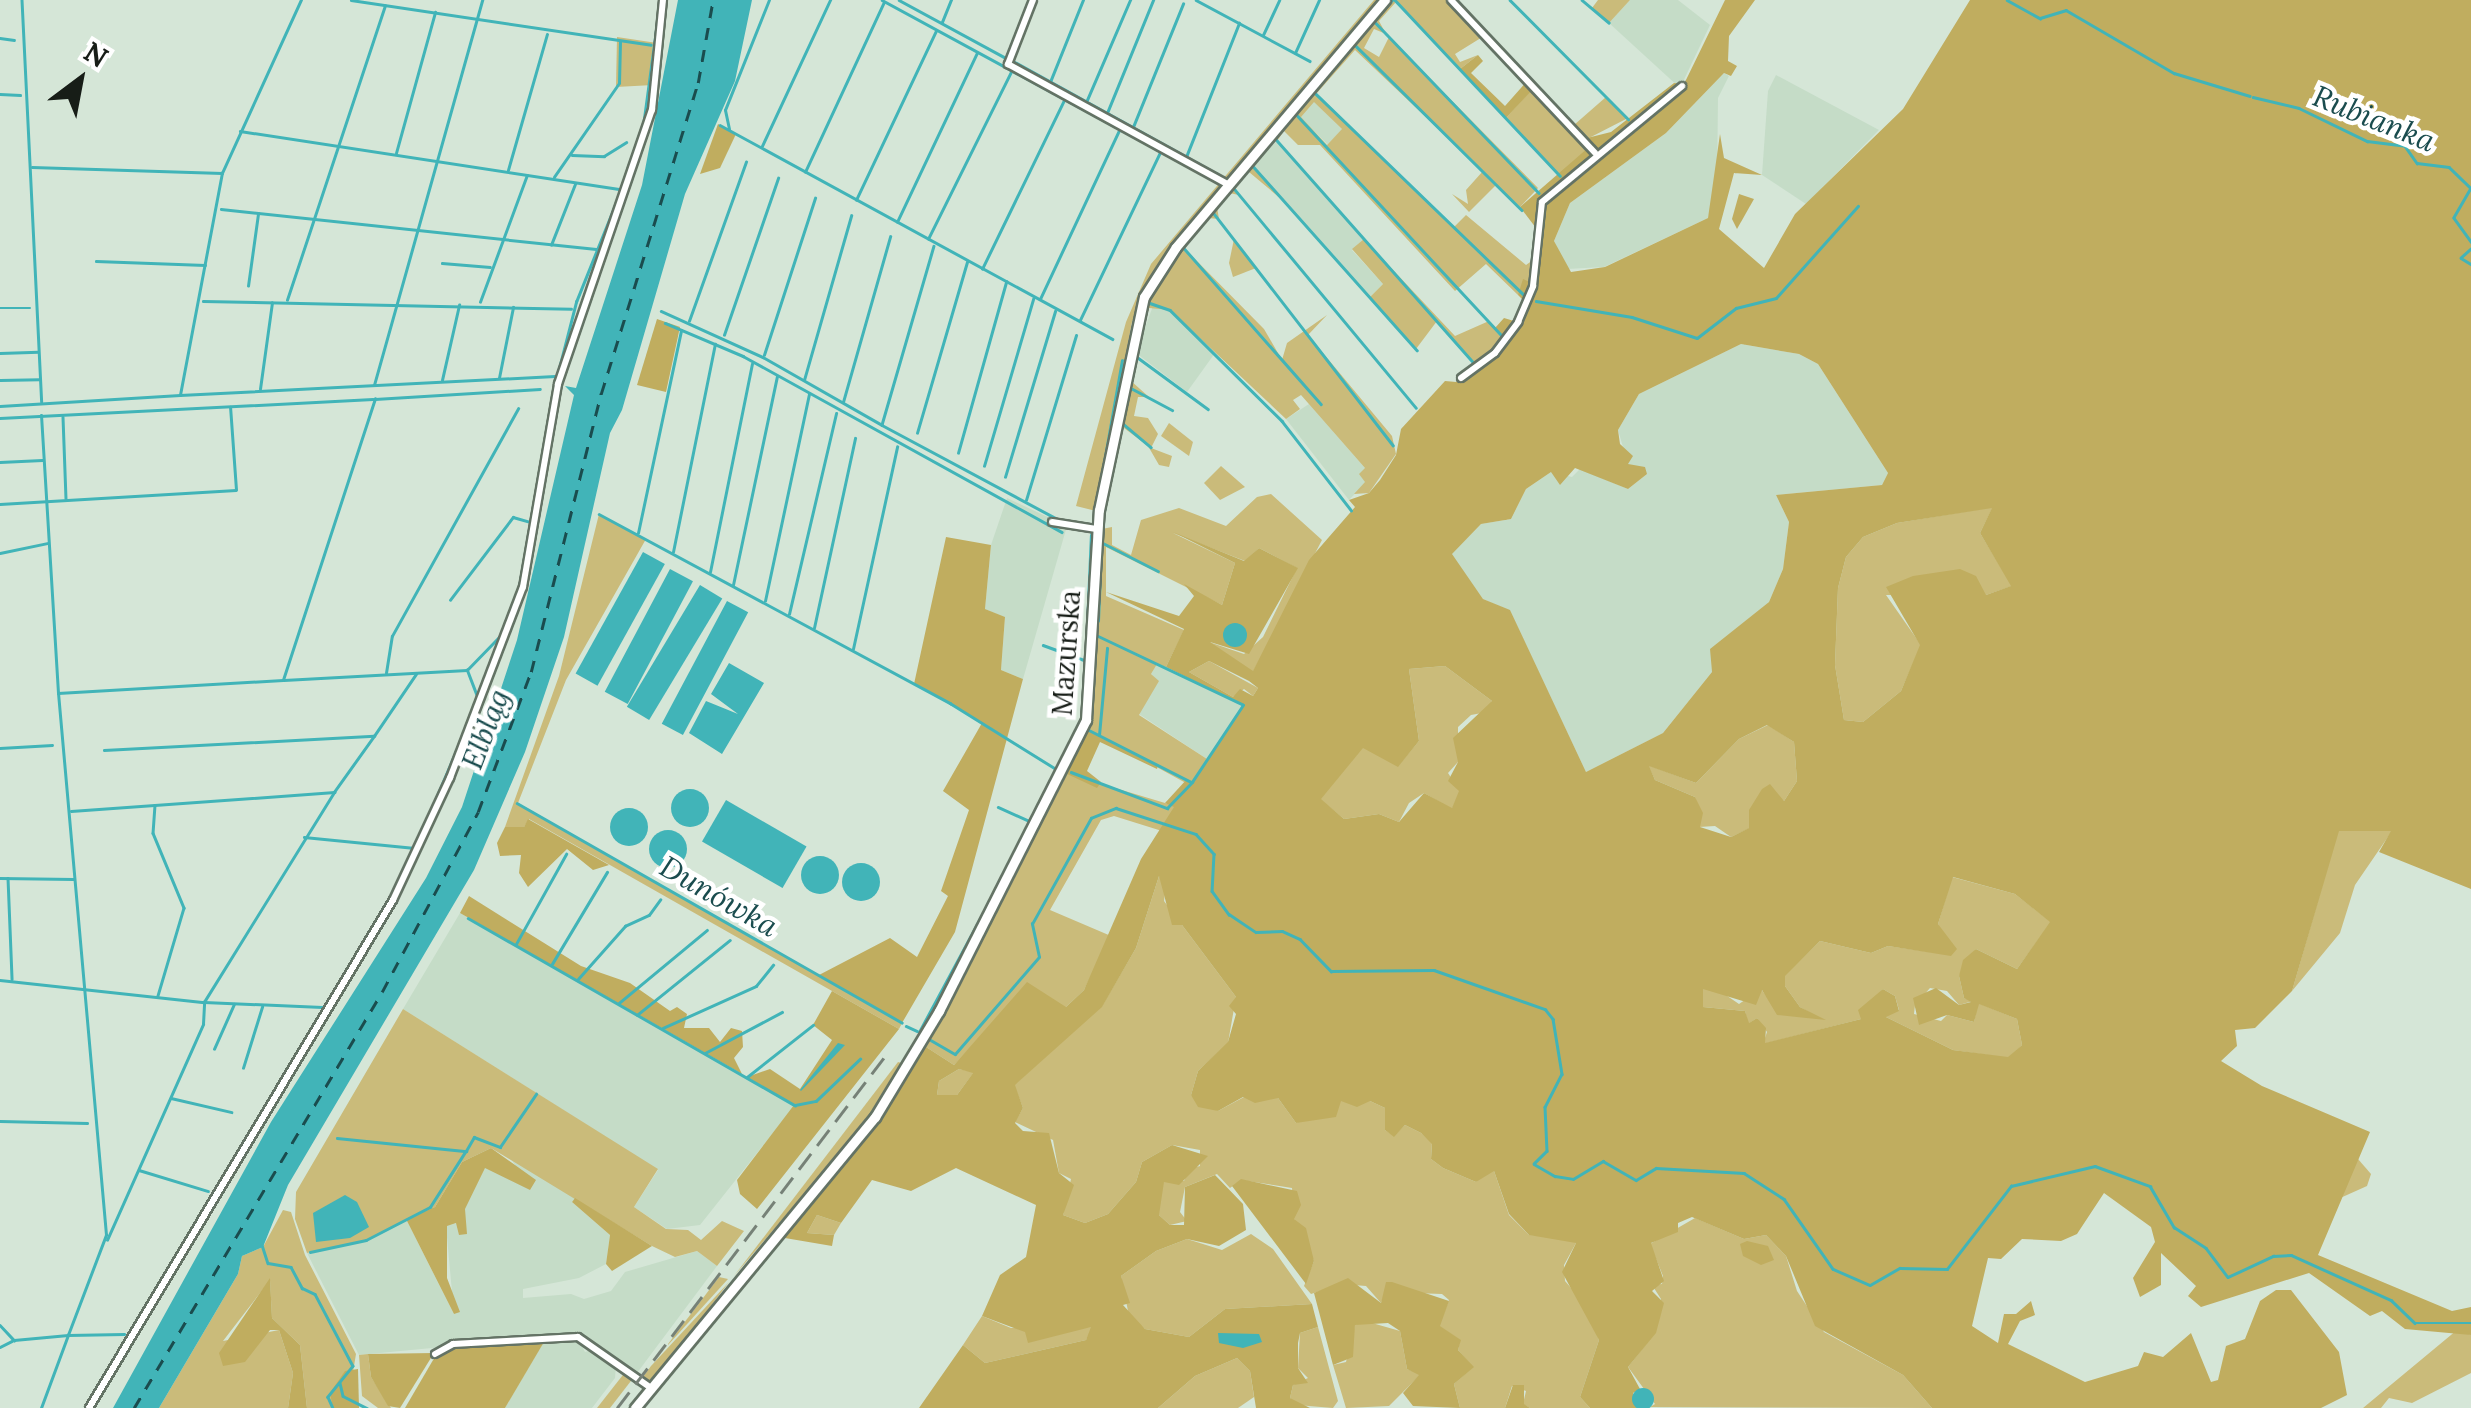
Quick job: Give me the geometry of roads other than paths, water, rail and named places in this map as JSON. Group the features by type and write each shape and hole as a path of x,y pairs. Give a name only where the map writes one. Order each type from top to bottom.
{"main road":[{"name":"Mazurska","path":"635,1408 882,1107 1025,846 1086,720 1096,529 1140,305 1161,266 1385,0"}],"street":[{"path":"88,1408 393,900 450,778 523,587 558,384 652,110 664,0"},
{"path":"1033,0 1008,64 1227,184"},
{"path":"1451,0 1595,152"},
{"path":"1461,378 1512,334 1533,286 1539,207 1595,152 1682,86"},
{"path":"1052,522 1096,529"},
{"path":"435,1354 453,1344 578,1336 651,1388"}],"water":[{"path":"678,0 752,0 735,81 685,194 622,410 610,433 564,637 525,752 474,870 288,1185 263,1247 242,1256 238,1274 159,1408 113,1408 271,1122 426,878 462,807 517,640 574,395 565,386 576,388 642,185"},
{"path":"643,552 665,564 597,686 576,674"},
{"path":"670,569 693,581 628,704 605,692"},
{"path":"700,585 722,598 649,720 627,707"},
{"path":"727,601 748,612 683,735 662,724"},
{"path":"1235,623 1247,635 1235,647 1223,635"},
{"path":"729,663 764,683 722,754 689,733 706,701 738,714 711,694"},
{"path":"690,789 703,795 709,808 703,821 690,827 677,821 671,808 677,795"},
{"path":"726,800 807,846 783,888 702,842"},
{"path":"629,808 642,814 648,827 642,840 629,846 616,840 610,827 616,814"},
{"path":"668,830 681,836 687,849 681,862 668,868 655,862 649,849 655,836"},
{"path":"820,856 833,862 839,875 833,888 820,894 807,888 801,875 807,862"},
{"path":"861,863 874,869 880,882 874,895 861,901 848,895 842,882 848,869"},
{"path":"838,1043 845,1045 801,1091 800,1090"},
{"path":"345,1195 357,1202 369,1227 350,1238 316,1242 313,1213"},
{"path":"1218,1333 1259,1334 1262,1342 1243,1348 1219,1343"},
{"path":"1643,1388 1651,1391 1651,1407 1643,1410 1635,1407 1632,1399 1635,1391"}],"waterway":[{"path":"22,0 42,402"},
{"path":"32,167 222,173 301,0"},
{"path":"351,0 651,45"},
{"path":"374,385 482,0"},
{"path":"643,126 660,0"},
{"path":"729,129 725,110 769,0"},
{"path":"762,146 830,0"},
{"path":"882,0 1213,180"},
{"path":"899,0 1006,58"},
{"path":"942,22 951,0"},
{"path":"1006,58 1029,0"},
{"path":"1050,82 1083,0"},
{"path":"1087,100 1130,0"},
{"path":"1107,113 1153,0"},
{"path":"1196,0 1310,61"},
{"path":"1263,35 1279,0"},
{"path":"1295,53 1319,0"},
{"path":"1364,32 1392,0"},
{"path":"1395,0 1560,176"},
{"path":"1456,0 1594,146"},
{"path":"1510,0 1628,119"},
{"path":"1582,0 1609,23"},
{"name":"Rubianka","path":"2007,0 2040,18 2066,10 2174,73 2250,96"},
{"path":"805,172 884,2"},
{"path":"1133,127 1183,4"},
{"path":"287,300 385,6"},
{"path":"396,153 435,12"},
{"path":"1374,21 1539,193"},
{"path":"1186,157 1239,23"},
{"path":"856,200 936,31"},
{"path":"508,170 547,34"},
{"path":"1340,60 1362,35"},
{"path":"0,38 14,40"},
{"path":"554,177 619,83 620,42"},
{"path":"1354,44 1522,210"},
{"path":"897,222 977,53"},
{"path":"1013,61 1218,174"},
{"path":"928,239 1011,72"},
{"path":"1314,92 1525,296"},
{"path":"0,94 20,95"},
{"name":"Rubianka","path":"2253,97 2299,108 2367,141 2405,146 2417,163 2449,167 2471,188 2454,218 2471,241"},
{"path":"982,269 1064,100"},
{"path":"1295,113 1501,335"},
{"path":"720,125 1113,339"},
{"path":"1040,299 1119,130"},
{"path":"240,131 619,189"},
{"path":"1274,137 1474,363"},
{"path":"572,155 604,156 626,142"},
{"path":"1080,320 1160,152"},
{"path":"689,321 746,162"},
{"path":"1252,165 1417,350"},
{"path":"0,406 180,395 222,173"},
{"path":"480,302 527,175"},
{"path":"724,335 778,178"},
{"path":"551,245 575,184"},
{"path":"556,380 576,302 623,185"},
{"path":"1232,186 1416,408"},
{"path":"764,355 815,198"},
{"path":"1536,301 1632,317 1697,338 1736,308 1776,298 1858,206"},
{"path":"221,209 596,249"},
{"path":"1212,211 1393,445"},
{"path":"248,286 258,214"},
{"path":"804,380 851,216"},
{"path":"1176,256 1205,219"},
{"path":"843,402 890,237"},
{"path":"934,246 882,425 1059,520"},
{"path":"1183,247 1321,404"},
{"name":"Rubianka","path":"2471,249 2461,258 2471,264"},
{"path":"96,261 205,265"},
{"path":"917,433 967,262"},
{"path":"442,263 490,267"},
{"path":"958,453 1006,282"},
{"path":"984,466 1033,299"},
{"path":"203,301 571,309"},
{"path":"1147,302 1170,310 1282,421 1351,510"},
{"path":"260,389 272,303"},
{"path":"442,380 459,305"},
{"path":"499,378 513,307"},
{"path":"0,308 30,308"},
{"path":"661,311 763,357 882,425"},
{"path":"1005,477 1055,311"},
{"path":"665,323 743,356 1062,532"},
{"path":"638,533 681,331"},
{"path":"1026,500 1076,335"},
{"path":"673,552 715,344"},
{"path":"0,353 38,352"},
{"path":"1133,354 1208,409"},
{"path":"1085,671 1091,536 1122,361"},
{"path":"710,572 752,364"},
{"path":"180,395 555,376"},
{"path":"733,585 777,377"},
{"path":"0,380 39,379"},
{"path":"1129,387 1172,410"},
{"path":"533,508 554,388"},
{"path":"58,693 283,680 375,399 540,389"},
{"path":"765,601 809,394"},
{"path":"0,418 373,399"},
{"path":"0,504 236,490 230,407"},
{"path":"386,673 392,636 518,409"},
{"path":"789,614 836,413"},
{"path":"0,1325 14,1340 68,1335 106,1235 58,693 41,416"},
{"path":"63,417 66,498"},
{"path":"1121,422 1151,447"},
{"path":"814,628 855,438"},
{"path":"853,649 897,447"},
{"path":"0,462 42,460"},
{"path":"1102,523 1109,482"},
{"path":"599,514 950,703 1056,769"},
{"path":"450,600 513,517 531,522"},
{"path":"518,592 531,521"},
{"path":"1101,542 1158,571"},
{"path":"0,553 48,543"},
{"path":"1098,621 1101,550"},
{"name":"Elbląg","path":"478,699 467,670 503,633"},
{"path":"1071,772 1167,808 1192,782 1243,705 1097,636"},
{"path":"1043,645 1084,660"},
{"path":"1099,735 1107,648"},
{"path":"284,680 467,670"},
{"path":"104,750 374,736 416,674"},
{"path":"1089,730 1191,782"},
{"path":"71,811 334,792 374,736"},
{"name":"Elbląg","path":"425,824 461,739"},
{"path":"0,748 52,745"},
{"path":"0,980 204,1002 334,792"},
{"name":"Dunówka","path":"517,803 902,1023"},
{"path":"155,805 153,833 184,908 158,996"},
{"path":"998,807 1031,822"},
{"name":"Dunówka","path":"929,1039 955,1054 1039,957 1032,924 1091,818 1116,808 1196,834 1214,854 1212,891 1229,914 1256,932 1282,931 1300,939 1331,971 1434,970 1545,1009 1553,1019 1562,1074 1545,1107 1547,1151 1534,1164 1555,1176 1573,1179 1603,1161 1636,1180 1656,1168 1744,1173 1784,1199 1833,1269 1870,1285 1900,1268 1947,1269 2011,1186 2095,1166 2150,1186 2174,1227 2206,1248 2228,1277 2273,1256 2291,1255 2391,1300 2415,1323 2471,1323"},
{"path":"304,837 414,848"},
{"path":"516,944 566,854"},
{"path":"552,964 607,872"},
{"path":"0,878 73,879"},
{"path":"8,878 12,979"},
{"path":"986,908 998,884"},
{"path":"85,1408 392,895"},
{"path":"578,979 625,926 649,915 660,900"},
{"path":"919,1032 981,917"},
{"path":"468,918 795,1105 816,1101 860,1059"},
{"path":"619,1003 707,930"},
{"path":"637,1015 730,940"},
{"path":"663,1028 756,986 773,965"},
{"path":"107,1240 203,1024 204,1002 322,1007"},
{"path":"214,1049 234,1004"},
{"path":"243,1068 262,1007"},
{"path":"705,1053 782,1012"},
{"path":"747,1077 813,1025"},
{"name":"Dunówka","path":"906,1026 917,1031"},
{"path":"337,1138 466,1151 474,1137 500,1147 536,1094"},
{"path":"171,1098 231,1112"},
{"path":"0,1121 87,1123"},
{"path":"310,1252 366,1240 430,1207 465,1152"},
{"path":"139,1170 208,1191"},
{"path":"262,1245 268,1263 291,1267 302,1288 315,1294 353,1366 328,1397 333,1408"},
{"path":"41,1408 68,1335 124,1334"},
{"path":"0,1347 12,1341"},
{"path":"340,1383 343,1396 367,1408"}],"railway":[{"path":"617,1408 887,1053"}]}
